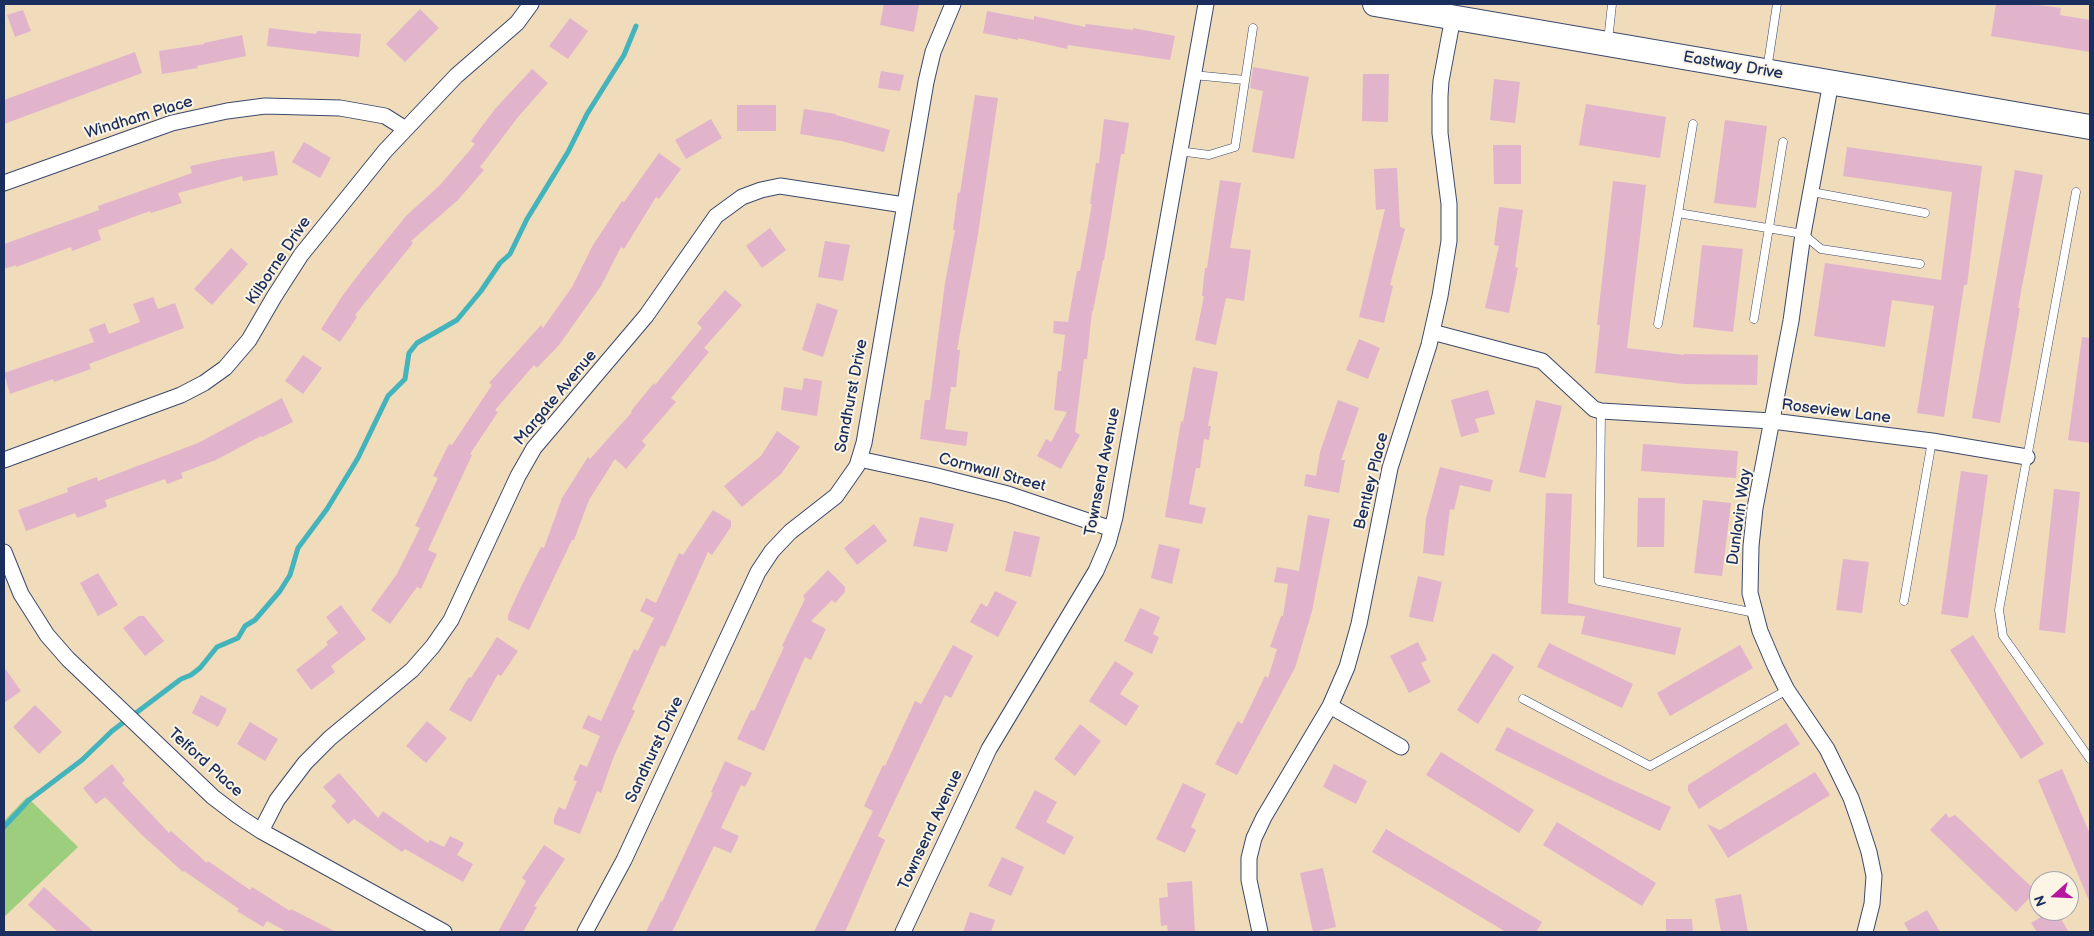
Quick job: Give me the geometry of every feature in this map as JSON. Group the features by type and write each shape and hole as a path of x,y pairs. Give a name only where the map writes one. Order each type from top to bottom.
{"main road":[{"name":"Eastway Drive","path":"1375,4 1454,13 1767,72 2090,127"}],"street":[{"name":"Kilborne Drive","path":"4,460 181,395 204,383 225,368 249,340 301,255 404,128 456,76 508,32 531,4"},
{"name":"Sandhurst Drive","path":"585,932 624,860 758,572 772,551 790,532 827,505 836,496 844,487 859,459 864,443 926,82 933,52 953,4"},
{"name":"Townsend Avenue","path":"903,932 976,774 1096,571 1112,529 1178,151 1206,4"},
{"name":"Bentley Place","path":"1260,932 1249,880 1249,858 1254,838 1264,817 1330,706 1354,646 1390,468 1432,332 1440,296 1449,241 1449,204 1440,133 1440,96 1454,13"},
{"name":"Dunlavin Way","path":"1831,82 1803,234 1772,422 1755,508 1751,546 1750,593 1760,631 1787,690 1827,749 1839,771 1851,798 1870,852 1874,876 1872,904 1866,932"},
{"name":"Windham Place","path":"4,183 172,123 227,111 265,106 340,108 385,116 404,128"},
{"name":"Margate Avenue","path":"262,831 277,800 305,763 330,738 412,670 433,646 451,620 518,476 534,448 641,323 716,216 742,197 780,186 904,204"},
{"path":"1432,332 1542,361 1594,409 1601,411"},
{"name":"Roseview Lane","path":"1601,411 1772,422 1932,442 2028,457"},
{"name":"Cornwall Street","path":"859,459 1008,494 1112,529"},
{"name":"Telford Place","path":"4,552 14,579 37,622 68,659 213,796 238,816 262,831 444,932"},
{"path":"1330,706 1401,747"}],"lane":[{"path":"1607,43 1612,4"},
{"path":"1767,72 1778,4"},
{"path":"1178,151 1208,155 1235,147 1253,28"},
{"path":"1192,75 1246,80"},
{"path":"1658,324 1693,124"},
{"path":"1754,319 1783,142"},
{"path":"1812,192 1925,213"},
{"path":"2076,192 1999,610 2003,636 2090,759"},
{"path":"1678,213 1803,234 1821,249 1920,264"},
{"path":"1601,411 1599,581 1755,613"},
{"path":"1904,601 1932,442"},
{"path":"1523,699 1650,766 1787,690"}],"green space":[{"path":"27,797 78,847 4,917 4,821"}],"building":[{"path":"884,4 919,4 914,32 880,25"},
{"path":"1996,4 2031,4 2061,8 2060,15 2090,20 2090,52 1991,36"},
{"path":"420,9 439,28 405,62 386,44"},
{"path":"23,10 31,31 15,37 7,15"},
{"path":"987,11 1034,20 1034,16 1085,27 1086,24 1133,30 1133,28 1175,36 1170,60 1068,45 1067,49 1018,38 1018,40 983,33"},
{"path":"570,18 588,31 568,59 549,46"},
{"path":"269,28 316,34 317,31 361,34 359,57 267,46"},
{"path":"242,35 246,56 197,66 198,68 162,74 159,51 204,44"},
{"path":"135,52 142,73 4,124 4,100"},
{"path":"1253,67 1309,77 1294,159 1252,152 1263,91 1250,88"},
{"path":"532,69 548,83 518,117 480,167 484,170 458,200 411,241 413,243 355,315 357,317 340,342 321,329 362,270 406,216 440,185 475,144 471,141 495,109"},
{"path":"881,71 904,75 900,91 878,88"},
{"path":"1363,74 1389,74 1388,122 1362,121"},
{"path":"1494,79 1520,82 1515,123 1490,120"},
{"path":"975,95 998,98 978,234 957,350 960,350 956,387 951,387 945,429 968,432 966,446 920,439 925,400 930,400 945,283 955,230 953,230 958,192 960,193"},
{"path":"1586,104 1666,117 1660,158 1579,145"},
{"path":"737,105 776,105 776,131 737,131"},
{"path":"804,109 836,114 890,130 884,152 841,141 800,134"},
{"path":"711,119 722,138 686,159 675,140"},
{"path":"1104,119 1129,123 1124,154 1121,154 1104,260 1092,311 1087,359 1084,359 1075,432 1080,435 1061,469 1037,456 1046,439 1051,442 1067,412 1054,410 1058,371 1061,371 1065,335 1053,333 1054,321 1068,322 1077,271 1080,271 1092,204 1090,204 1096,163 1099,163"},
{"path":"1725,120 1767,126 1756,208 1714,203"},
{"path":"304,142 331,158 320,178 292,162"},
{"path":"1493,145 1521,145 1521,184 1494,184"},
{"path":"1847,147 1982,166 1967,285 1964,285 1944,417 1917,413 1934,306 1892,300 1885,347 1814,336 1825,263 1941,280 1952,192 1843,176"},
{"path":"274,151 278,175 243,181 242,176 178,193 182,203 151,213 150,211 98,230 101,240 72,251 71,247 16,267 16,265 4,269 4,244 99,210 98,206 192,173 190,166"},
{"path":"659,153 681,169 659,199 656,197 624,249 621,247 601,286 559,345 537,368 534,365 495,410 498,412 470,454 472,455 428,550 437,554 421,589 417,587 390,624 371,610 397,574 420,528 415,526 438,478 433,476 449,444 452,445 492,385 489,383 541,325 543,328 572,287 593,245 622,201 624,202"},
{"path":"1397,168 1400,227 1405,229 1390,285 1393,286 1384,323 1359,317 1385,209 1376,210 1374,169"},
{"path":"2015,170 2043,175 2018,308 2020,308 2000,423 1972,418"},
{"path":"1220,180 1241,183 1230,248 1251,250 1244,301 1226,298 1216,345 1195,340 1204,296 1202,296 1205,268 1207,268"},
{"path":"1613,181 1646,185 1627,348 1684,355 1758,355 1757,385 1684,384 1595,373 1600,325 1597,325"},
{"path":"1499,207 1523,210 1515,267 1518,268 1509,313 1485,308 1499,246 1494,245"},
{"path":"770,228 786,250 762,268 746,246"},
{"path":"825,241 850,245 843,281 818,277"},
{"path":"1702,245 1743,249 1733,332 1693,327"},
{"path":"231,248 248,264 212,305 194,289"},
{"path":"725,290 742,305 704,348 709,352 671,398 676,402 642,441 646,445 626,469 615,459 589,500 574,540 572,540 529,630 508,620 508,615 541,547 544,548 562,498 588,457 590,459 632,412 654,383 655,385 702,328 697,323"},
{"path":"153,297 158,309 175,303 184,328 89,364 91,369 54,382 53,379 10,394 4,373 94,342 89,329 105,323 109,334 140,322 133,304"},
{"path":"817,303 838,310 823,357 802,350"},
{"path":"2082,337 2090,338 2090,443 2068,440"},
{"path":"1359,339 1380,348 1368,379 1346,370"},
{"path":"303,355 322,368 303,394 285,381"},
{"path":"1193,367 1218,372 1208,426 1211,426 1209,440 1204,439 1200,468 1196,468 1189,504 1206,508 1202,524 1165,517 1181,421 1183,422"},
{"path":"804,378 822,381 817,416 781,410 784,387 802,390"},
{"path":"1488,390 1495,414 1475,419 1479,432 1461,437 1451,400"},
{"path":"282,398 293,422 261,436 216,460 181,473 183,478 167,484 165,479 105,500 107,507 77,518 75,513 26,531 18,510 68,492 67,488 97,477 98,481 198,443"},
{"path":"1338,400 1359,408 1341,460 1345,460 1339,493 1304,486 1306,474 1316,476 1320,452"},
{"path":"1536,400 1562,406 1545,478 1519,472"},
{"path":"777,431 800,447 781,474 742,507 724,486 761,456"},
{"path":"1643,444 1738,451 1736,478 1641,471"},
{"path":"1440,467 1493,480 1490,492 1460,485 1454,510 1450,509 1444,556 1423,553 1426,518"},
{"path":"1961,471 1988,475 1968,618 1941,614"},
{"path":"2054,489 2080,492 2065,633 2039,630"},
{"path":"1546,493 1572,494 1568,603 1681,628 1675,655 1581,634 1585,616 1541,614"},
{"path":"1638,498 1665,498 1664,547 1637,547"},
{"path":"1703,500 1731,503 1722,576 1694,573"},
{"path":"713,510 731,521 731,527 712,555 708,552 665,647 661,645 632,709 635,711 614,756 601,793 597,791 580,834 554,824 554,818 559,807 565,810 577,781 573,780 580,764 587,767 600,736 582,728 588,715 601,721 634,649 638,651 654,618 640,611 646,598 656,603 679,553 683,555"},
{"path":"1308,515 1330,519 1312,611 1295,668 1237,775 1215,764 1238,721 1242,724 1265,676 1268,678 1277,649 1270,647 1281,616 1283,616 1288,584 1274,582 1277,567 1299,571"},
{"path":"920,517 954,524 947,552 913,546"},
{"path":"874,524 887,541 857,565 844,548"},
{"path":"1014,531 1040,537 1031,577 1005,571"},
{"path":"1159,544 1180,549 1172,584 1151,578"},
{"path":"1843,559 1869,562 1862,613 1836,610"},
{"path":"828,570 845,587 845,592 835,603 832,600 811,621 826,629 811,660 805,657 764,751 737,739 751,710 754,711 784,647 782,646 805,599 803,596"},
{"path":"98,573 118,605 98,616 80,583"},
{"path":"1418,576 1442,582 1433,622 1409,617"},
{"path":"995,591 1017,602 998,637 970,622 981,603 987,607"},
{"path":"341,605 366,639 331,666 335,672 311,690 296,670 328,645 326,642 338,633 326,617"},
{"path":"1140,608 1160,617 1153,634 1159,637 1152,654 1124,641"},
{"path":"139,616 144,616 164,641 145,656 123,628"},
{"path":"1973,635 2044,744 2021,759 1950,650"},
{"path":"497,637 518,651 501,676 498,674 471,722 449,710"},
{"path":"1418,642 1427,660 1421,663 1431,682 1409,693 1390,656"},
{"path":"1549,643 1633,684 1622,708 1537,667"},
{"path":"953,645 973,656 951,698 945,695 878,836 885,840 845,932 814,932 873,811 864,806 883,765 885,766 915,701 921,704"},
{"path":"1740,645 1753,668 1670,716 1657,693"},
{"path":"1493,653 1514,667 1478,724 1457,710"},
{"path":"1115,661 1134,673 1120,694 1139,706 1126,726 1089,701"},
{"path":"4,667 21,691 4,703"},
{"path":"201,695 227,709 218,727 192,713"},
{"path":"35,705 62,732 39,754 13,727"},
{"path":"427,721 447,738 426,763 406,746"},
{"path":"250,722 278,739 265,761 237,744"},
{"path":"1786,723 1800,744 1699,809 1688,791 1688,785"},
{"path":"1080,724 1101,741 1075,776 1054,759"},
{"path":"1507,727 1607,778 1671,807 1660,831 1495,750"},
{"path":"1441,752 1534,810 1519,833 1426,775"},
{"path":"725,761 752,773 745,787 741,785 721,828 739,836 731,853 714,846 672,932 646,932 713,793 711,792"},
{"path":"112,764 125,780 122,783 169,833 171,831 207,863 208,861 250,890 252,887 290,911 291,909 336,932 287,932 267,921 263,927 237,911 239,909 183,872 142,835 105,797 96,804 83,788"},
{"path":"1334,764 1367,781 1356,804 1323,787"},
{"path":"2062,769 2090,834 2090,903 2079,877 2079,871 2076,871 2038,780"},
{"path":"1815,772 1830,795 1728,858 1707,824 1720,830"},
{"path":"339,773 378,818 383,811 428,843 430,840 444,847 450,836 464,843 457,855 473,864 463,882 405,849 402,852 354,819 348,824 331,806 336,801 323,787"},
{"path":"1183,783 1206,794 1191,827 1196,830 1185,853 1156,839"},
{"path":"1035,790 1057,802 1046,822 1074,837 1064,855 1015,828"},
{"path":"1946,813 1949,818 1955,815 2029,884 2029,898 2016,912 1930,830"},
{"path":"1557,822 1656,883 1642,906 1543,845"},
{"path":"1386,829 1542,922 1536,932 1506,932 1372,852"},
{"path":"544,845 565,859 534,906 537,907 523,932 498,932 526,881 522,878"},
{"path":"1002,857 1024,867 1011,896 988,886"},
{"path":"1323,868 1336,927 1313,932 1300,873"},
{"path":"1192,881 1195,932 1168,932 1167,925 1161,926 1159,898 1168,897 1167,883"},
{"path":"44,887 94,932 58,932 28,905"},
{"path":"1741,894 1748,932 1721,932 1715,899"},
{"path":"1927,910 1940,932 1909,932 1904,923"},
{"path":"970,912 995,920 991,932 963,932"},
{"path":"1666,919 1692,919 1693,932 1666,932"},
{"path":"2034,921 2062,921 2069,932 2037,932 2031,923"}],"waterway":[{"path":"4,827 29,800 82,760 112,731 181,679 191,675 200,668 217,647 238,638 245,626 255,620 280,591 290,575 298,548 327,509 358,458 388,396 405,379 409,353 417,343 457,320 481,291 500,263 510,254 527,219 568,152 587,114 624,55 636,26"}]}
